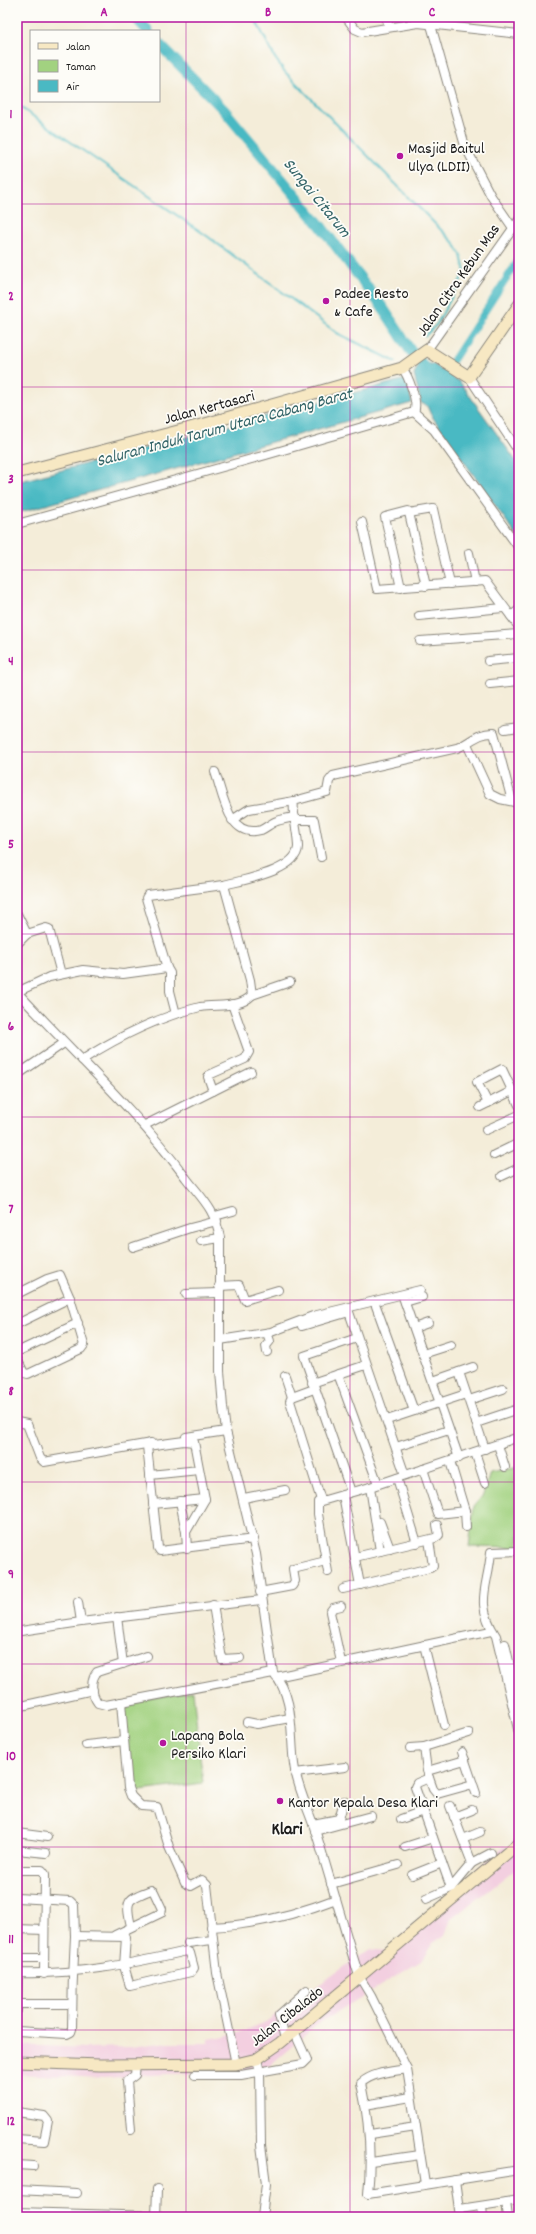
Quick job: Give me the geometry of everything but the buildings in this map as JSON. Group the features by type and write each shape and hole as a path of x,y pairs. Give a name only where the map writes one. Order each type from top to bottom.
{"street":[{"path":"346,17 359,32 416,23 519,34"},
{"path":"386,17 389,27"},
{"name":"Jalan Citra Kebun Mas","path":"404,366 428,353 513,228 491,196 465,146 431,25"},
{"path":"513,228 519,220"},
{"path":"469,377 519,305"},
{"path":"428,353 469,377 519,452"},
{"path":"404,366 415,408 434,430 519,548"},
{"name":"Jalan Kertasari","path":"17,473 205,424 404,366"},
{"path":"17,524 273,453 415,408"},
{"path":"401,588 386,517 408,511 409,513 433,509 450,584"},
{"path":"409,513 426,586"},
{"path":"362,522 377,589 485,581 488,583 503,608 519,627"},
{"path":"469,553 475,582"},
{"path":"419,616 503,608"},
{"path":"511,616 519,610"},
{"path":"420,641 519,634"},
{"path":"488,662 519,658"},
{"path":"490,684 519,681"},
{"path":"505,729 519,727"},
{"path":"232,820 249,809 294,801 326,792 329,781 333,776 467,744 473,737 494,733 515,802 500,799 490,794 467,744"},
{"path":"215,772 232,820 239,828 249,831 261,830 277,822 295,819 314,820 321,857"},
{"path":"176,1014 170,991 170,973 167,968 146,898 151,895 224,885 266,874 278,869 293,858 298,849 294,801"},
{"path":"224,885 250,980 252,994"},
{"path":"17,914 27,934"},
{"path":"17,944 27,934 46,928 49,929 61,974"},
{"path":"167,968 123,974 83,970 61,974 36,982 17,992 64,1043 145,1125 216,1218 220,1238 220,1371 226,1430 254,1539 261,1596 274,1675 288,1702 295,1773 314,1828 359,1976 371,1996 406,2069 425,2184"},
{"path":"82,1060 126,1034 176,1014 202,1007 217,1007 248,1000 252,994 290,982"},
{"path":"213,1091 209,1075 246,1059 249,1052 232,1004"},
{"path":"17,1075 64,1043"},
{"path":"512,1091 484,1105 477,1082 502,1069 519,1105"},
{"path":"145,1125 251,1072"},
{"path":"486,1130 519,1115"},
{"path":"494,1155 519,1143"},
{"path":"502,1176 519,1168"},
{"path":"133,1247 190,1228 233,1211"},
{"path":"201,1241 220,1238"},
{"path":"17,1294 47,1279 60,1275 70,1298 84,1345 81,1349 28,1374 24,1373 17,1359"},
{"path":"186,1294 219,1290 239,1285 245,1300 278,1290"},
{"path":"220,1340 267,1333 314,1316 421,1293 404,1300 459,1458"},
{"path":"17,1324 70,1298"},
{"path":"376,1306 414,1412"},
{"path":"302,1326 349,1312 405,1475"},
{"path":"17,1352 78,1323"},
{"path":"414,1328 428,1323"},
{"path":"267,1333 270,1342 266,1346 267,1352"},
{"path":"357,1338 306,1355 305,1362 347,1494 360,1585"},
{"path":"423,1354 451,1345"},
{"path":"292,1397 338,1374 366,1365"},
{"path":"433,1381 473,1368"},
{"path":"459,1372 485,1448"},
{"path":"338,1374 374,1485 375,1510 380,1551"},
{"path":"285,1376 292,1397 290,1401 321,1500"},
{"path":"387,1420 440,1403 503,1389"},
{"path":"476,1423 516,1410"},
{"path":"17,1422 27,1424 40,1458 44,1462 226,1430"},
{"path":"396,1447 449,1430"},
{"path":"328,1572 317,1506 318,1502 450,1461 519,1437"},
{"path":"146,1445 192,1441 205,1498 186,1532"},
{"path":"146,1445 158,1550 162,1552 254,1539"},
{"path":"498,1445 505,1467"},
{"path":"475,1452 485,1483"},
{"path":"450,1461 464,1511 466,1527"},
{"path":"423,1469 438,1514 464,1511"},
{"path":"150,1475 199,1470"},
{"path":"397,1478 417,1543"},
{"path":"244,1498 285,1490"},
{"path":"153,1504 205,1498"},
{"path":"180,1501 186,1532 187,1549"},
{"path":"375,1510 390,1549"},
{"path":"355,1557 438,1537 437,1525"},
{"path":"343,1589 433,1566 429,1540"},
{"path":"517,1707 496,1636 491,1631 483,1598 491,1552 519,1551"},
{"path":"21,1631 261,1596 292,1586 294,1581 293,1569 326,1561"},
{"path":"78,1602 81,1622"},
{"path":"213,1604 222,1659 240,1658"},
{"path":"341,1606 333,1608 330,1612 341,1662"},
{"path":"117,1617 123,1664"},
{"path":"147,1656 97,1672 92,1678 96,1700 100,1704 106,1705 274,1675 491,1631"},
{"path":"505,1644 517,1707 518,1729"},
{"path":"424,1645 444,1725"},
{"path":"17,1708 93,1690"},
{"path":"121,1702 131,1796 142,1806 157,1807 170,1847 185,1883 191,1886 202,1880 206,1882 209,1896 212,1940 236,2064"},
{"path":"247,1722 257,1724 290,1718"},
{"path":"410,1748 424,1747 469,1733"},
{"path":"86,1746 124,1741"},
{"path":"424,1747 428,1775 434,1791 437,1794 473,1784"},
{"path":"451,1888 415,1786 428,1775 464,1756 476,1793"},
{"path":"295,1773 345,1767"},
{"path":"314,1828 339,1819 344,1801"},
{"path":"450,1806 472,1863"},
{"path":"454,1817 472,1810"},
{"path":"401,1819 423,1811"},
{"path":"314,1828 372,1816"},
{"path":"463,1839 480,1832"},
{"path":"17,1833 47,1837"},
{"path":"404,1847 433,1838"},
{"name":"Jalan Cibalado","path":"17,2062 136,2068 236,2064 259,2065 285,2039 297,2035 359,1976 519,1843"},
{"path":"17,1850 46,1853"},
{"path":"426,1899 451,1888 472,1863 491,1854"},
{"path":"412,1875 442,1864"},
{"path":"331,1884 398,1865"},
{"path":"17,1870 44,1871 44,1974"},
{"path":"114,1935 162,1911 154,1892 151,1890 132,1897 129,1900 128,1906 131,1926"},
{"path":"17,1898 45,1901 70,1901 72,1903 75,1936 72,2029 67,2034 17,2031"},
{"path":"211,1927 274,1920 300,1913 336,1900"},
{"path":"17,1929 44,1930"},
{"path":"18,1973 73,1973 124,1966 187,1951 190,1953 194,1968 191,1972 132,1986 128,1984 124,1966 127,1939 124,1935 75,1936"},
{"path":"188,1942 212,1940"},
{"path":"17,2010 18,1958 43,1958"},
{"path":"285,2039 279,2015 307,1990"},
{"path":"17,2004 72,2004"},
{"path":"195,2075 241,2075 259,2065 307,2063 297,2035"},
{"path":"259,2065 260,2129 266,2184 262,2217"},
{"path":"131,2130 127,2081 133,2077 136,2068"},
{"path":"406,2069 381,2073 368,2077 361,2083 370,2134 371,2162 368,2194 519,2170"},
{"path":"365,2105 411,2097"},
{"path":"17,2112 44,2116 48,2121 44,2141 17,2139"},
{"path":"370,2134 416,2127"},
{"path":"371,2162 420,2155"},
{"path":"17,2165 33,2166"},
{"path":"455,2180 460,2213 482,2206 519,2200"},
{"path":"17,2212 156,2217 157,2188"},
{"path":"17,2190 76,2193"},
{"path":"506,2202 508,2217"},
{"path":"482,2206 483,2217"}],"shaded area":[{"path":"504,1846 519,1862 519,1866 451,1919 445,1935 433,1943 421,1961 319,2023 269,2066 246,2072 168,2074 104,2078 17,2074 17,2045 85,2048 131,2047 160,2043 209,2043 209,2039 235,2034 264,2023 370,1949 385,1951"}],"green space":[{"path":"519,1467 519,1548 469,1547 474,1506 483,1495 490,1473"},
{"name":"Lapang Bola Persiko Klari","path":"193,1691 203,1783 132,1792 122,1703"}],"water":[{"path":"423,364 433,364 460,382 519,465 519,539 431,415 427,406 421,403 414,375 417,368"},
{"path":"406,379 412,403 17,513 17,482"}],"waterway":[{"name":"Sungai Citarum","path":"135,17 147,30"},
{"path":"254,17 275,58 285,72 454,243 461,255 465,272 437,324 425,336"},
{"name":"Sungai Citarum","path":"160,45 224,110 320,225 383,308 410,350 432,376"},
{"path":"17,105 207,236 337,333 396,362"},
{"path":"441,379 519,259"}],"place":[{"name":"Masjid Baitul Ulya (LDII)","path":"400,156"},
{"name":"Padee Resto & Cafe","path":"326,301"},
{"name":"Lapang Bola Persiko Klari","path":"163,1743"},
{"name":"Kantor Kepala Desa Klari","path":"280,1801"}],"district":[{"name":"Klari","path":"287,1828"}],"water label":[{"name":"Saluran Induk Tarum Utara Cabang Barat","path":"224,426"}]}
